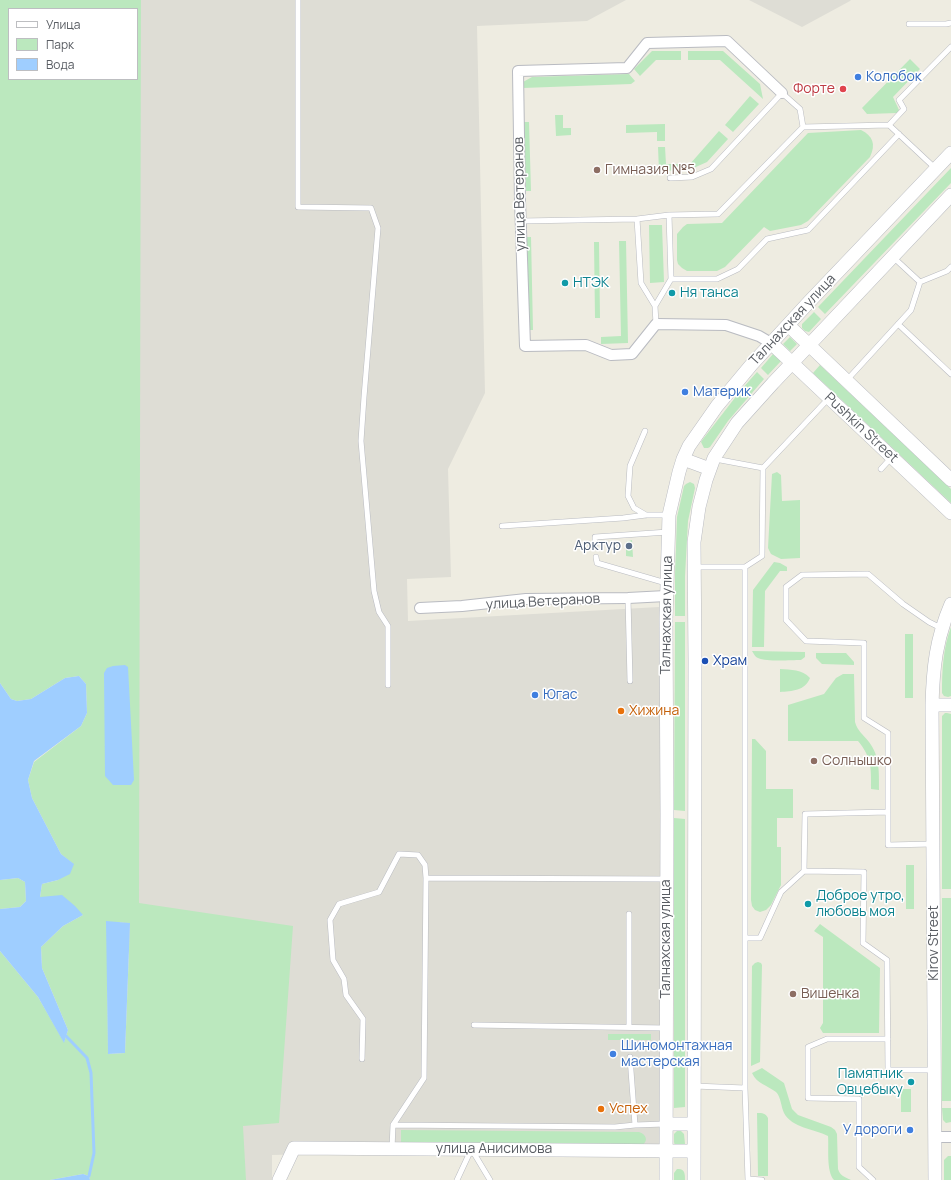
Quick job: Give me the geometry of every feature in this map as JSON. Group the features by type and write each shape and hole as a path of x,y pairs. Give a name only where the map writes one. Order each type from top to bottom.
{"street":[{"name":"улица Ветеранов","path":"656,324 632,354 612,355 586,345 525,346 518,71 627,68 647,43 727,41 782,93"},
{"name":"Талнахская улица","path":"666,1180 666,590 670,515 674,491 683,459 689,446 717,406 771,343 951,153"},
{"name":"Талнахская улица","path":"694,1180 694,542 700,507 712,464 737,423 951,195"},
{"path":"656,324 726,325 759,336 771,343"},
{"name":"Pushkin Street","path":"788,325 951,480"},
{"name":"Pushkin Street","path":"771,343 951,513"},
{"path":"683,459 712,464"},
{"name":"улица Ветеранов","path":"420,608 462,606 526,599 628,598 666,590"},
{"name":"Kirov Street","path":"935,1180 932,705 936,654 942,628 951,604"},
{"path":"932,705 951,705"},
{"path":"666,1124 694,1124"},
{"path":"935,1137 951,1137"},
{"name":"улица Анисимова","path":"279,1180 294,1148 694,1151"}],"lane":[{"path":"298,0 298,207 371,208 378,228 361,441 374,591 379,612 388,626 388,685"},
{"path":"910,24 951,23"},
{"path":"889,125 904,109 899,100 951,47"},
{"path":"670,178 692,177 711,169 782,93 800,110 802,127"},
{"path":"521,221 637,219 669,215 718,214 802,127 889,125 936,169"},
{"path":"671,280 717,279 738,269 767,239 808,230 899,134"},
{"path":"655,306 671,280 669,215"},
{"path":"637,219 640,283 655,306 656,324"},
{"path":"893,256 920,282"},
{"path":"920,282 950,271"},
{"path":"846,380 911,310 920,282"},
{"path":"898,324 951,374"},
{"path":"694,567 745,568 762,556 763,468 829,398"},
{"path":"645,431 630,466 628,496 634,508 646,515"},
{"path":"881,469 891,457"},
{"path":"712,464 763,468"},
{"path":"502,526 623,518 646,515 670,515"},
{"path":"595,544 595,538 669,532"},
{"path":"596,557 597,563 666,590"},
{"path":"745,568 745,1088 748,1179 762,1180"},
{"path":"933,844 888,845 888,733 864,718 864,643 806,641 786,620 786,587 802,574 868,574 903,604 929,622 942,628"},
{"path":"628,598 630,681"},
{"path":"804,871 805,814 888,812"},
{"path":"362,1059 363,1019 346,995 344,979 333,960 330,920 339,904 379,892 399,854 418,855 426,865 424,1078 393,1125 392,1149"},
{"path":"745,938 760,938 781,892 804,871 864,872 863,943 888,960 888,1070 935,1070"},
{"path":"426,878 666,879"},
{"path":"629,914 629,1027"},
{"path":"474,1025 666,1028"},
{"path":"874,1180 859,1167 859,1099 808,1098 808,1047 827,1039 888,1039"},
{"path":"630,1057 635,1124"},
{"path":"694,1086 745,1088"},
{"path":"393,1125 615,1127 635,1124 666,1124"},
{"path":"457,1180 472,1149"},
{"path":"472,1149 490,1180"}],"shaded area":[{"path":"111,0 626,0 587,21 477,26 485,393 448,469 451,577 407,579 408,621 659,607 663,882 663,1153 390,1152 272,1155 272,1180 182,1180 124,933 138,80 138,8"},
{"path":"749,0 851,0 802,27"}],"green space":[{"path":"0,0 141,0 139,903 293,926 279,1123 243,1126 246,1180 90,1180 89,1176 83,1174 50,1180 0,1180 0,951 38,997 64,1042 68,1030 42,968 41,947 63,926 83,915 40,897 42,884 58,880 73,864 61,854 32,798 28,780 34,762 81,726 87,713 86,684 79,676 65,678 31,699 17,701 11,699 0,683","holes":["107,922 130,923 125,1053 108,1054"]},
{"path":"652,51 681,51 681,60 656,60 640,76 634,69"},
{"path":"688,51 723,51 760,84 763,99 720,60 688,60"},
{"path":"910,59 920,69 893,97 899,110 897,113 867,114 862,108"},
{"path":"629,74 635,81 631,84 523,88 523,82 532,77"},
{"path":"750,96 759,104 733,132 725,125"},
{"path":"555,115 563,115 563,128 571,128 571,135 556,136"},
{"path":"524,122 529,122 531,191 526,191"},
{"path":"665,124 665,141 657,141 657,132 626,133 626,125"},
{"path":"861,130 871,138 873,144 870,157 808,221 801,225 770,231 764,227 725,267 717,271 687,271 678,264 677,234 683,227 687,224 722,223 808,133"},
{"path":"719,131 728,139 707,162 689,170 659,171 658,147 665,147 666,164 690,164"},
{"path":"951,168 951,183 825,314 818,307"},
{"path":"649,225 662,225 664,282 650,283"},
{"path":"526,237 531,237 533,330 528,330"},
{"path":"619,241 626,241 628,343 601,344 601,337 621,336"},
{"path":"594,242 599,242 600,318 595,318"},
{"path":"814,312 821,319 809,332 805,331 802,328 802,324"},
{"path":"790,337 797,344 790,351 783,344"},
{"path":"773,354 781,361 768,375 761,368"},
{"path":"820,365 951,489 951,503 813,373"},
{"path":"757,372 764,379 728,421 710,447 704,448 701,442 703,439"},
{"path":"777,472 781,475 782,501 800,500 800,558 781,559 771,554 768,548 772,474"},
{"path":"690,482 694,484 695,488 688,521 685,576 685,616 675,616 677,517 684,486"},
{"path":"632,540 633,557 626,556 626,542"},
{"path":"774,562 780,563 787,567 787,571 780,571 765,591 764,647 752,647 753,590"},
{"path":"675,622 685,622 685,811 674,810"},
{"path":"951,627 951,696 948,697 944,696 942,693 942,676 945,651"},
{"path":"905,634 913,634 913,698 905,698"},
{"path":"752,651 805,652 805,657 801,660 767,660 757,658"},
{"path":"816,653 846,653 854,662 854,665 822,664 816,658"},
{"path":"780,669 800,671 810,678 805,686 798,690 780,692"},
{"path":"843,674 854,674 855,722 859,731 873,747 878,765 879,790 871,789 870,764 863,747 858,741 788,741 788,705 824,694 836,678"},
{"path":"945,713 951,714 951,889 942,889 942,716"},
{"path":"752,739 755,739 766,751 766,789 793,789 793,818 777,818 777,847 781,847 781,885 771,905 766,910 760,912 755,910 752,906 751,900"},
{"path":"674,818 685,819 685,1107 674,1108"},
{"path":"906,865 914,865 914,909 906,909"},
{"path":"18,878 25,882 26,901 20,907 0,909 0,880"},
{"path":"942,898 951,898 951,1101 942,1101"},
{"path":"820,924 880,968 879,1033 823,1033 820,1028 823,1023 823,937 814,931"},
{"path":"758,962 762,965 760,1062 751,1066 752,966"},
{"path":"608,1034 651,1034 651,1040 608,1040"},
{"path":"762,1068 784,1083 792,1109 798,1115 831,1127 835,1130 837,1134 838,1169 841,1175 851,1180 834,1180 831,1176 829,1165 828,1136 804,1128 792,1122 788,1118 784,1113 778,1094 754,1077 752,1073"},
{"path":"901,1089 911,1089 911,1112 901,1112"},
{"path":"942,1108 951,1108 951,1122 946,1123 943,1120"},
{"path":"757,1113 764,1114 768,1118 768,1176 758,1176"},
{"path":"401,1130 639,1132 643,1134 646,1140 642,1145 401,1144"},
{"path":"679,1130 684,1134 685,1144 683,1146 675,1146 674,1134"},
{"path":"948,1156 951,1156 951,1180 944,1180 944,1160"},
{"path":"677,1169 683,1170 685,1180 674,1180 674,1173"}],"water":[{"path":"125,665 128,667 134,780 131,785 113,785 105,776 104,673 107,668"},
{"path":"79,676 86,684 87,713 81,726 34,761 28,780 32,798 61,854 74,864 70,874 58,880 42,884 40,897 62,895 83,915 63,926 41,947 42,968 68,1030 64,1043 38,997 0,951 0,909 20,907 26,901 25,882 18,878 0,880 0,683 11,699 17,701 31,699 65,678"},
{"path":"106,921 130,923 125,1053 108,1054"},
{"path":"83,1174 89,1176 90,1180 50,1180"}],"waterway":[{"path":"66,1036 87,1058 91,1073 94,1153 89,1176"}],"place":[{"name":"Колобок","path":"858,77"},
{"name":"Форте","path":"843,89"},
{"name":"Гимназия №5","path":"597,170"},
{"name":"НТЭК","path":"565,283"},
{"name":"Ня танса","path":"672,293"},
{"name":"Материк","path":"685,392"},
{"name":"Арктур","path":"629,546"},
{"name":"Храм","path":"705,661"},
{"name":"Югас","path":"535,695"},
{"name":"Хижина","path":"621,711"},
{"name":"Солнышко","path":"814,761"},
{"name":"Доброе утро, любовь моя","path":"808,904"},
{"name":"Вишенка","path":"793,994"},
{"name":"Шиномонтажная мастерская","path":"613,1054"},
{"name":"Памятник Овцебыку","path":"911,1082"},
{"name":"Успех","path":"601,1109"},
{"name":"У дороги","path":"910,1130"}]}
